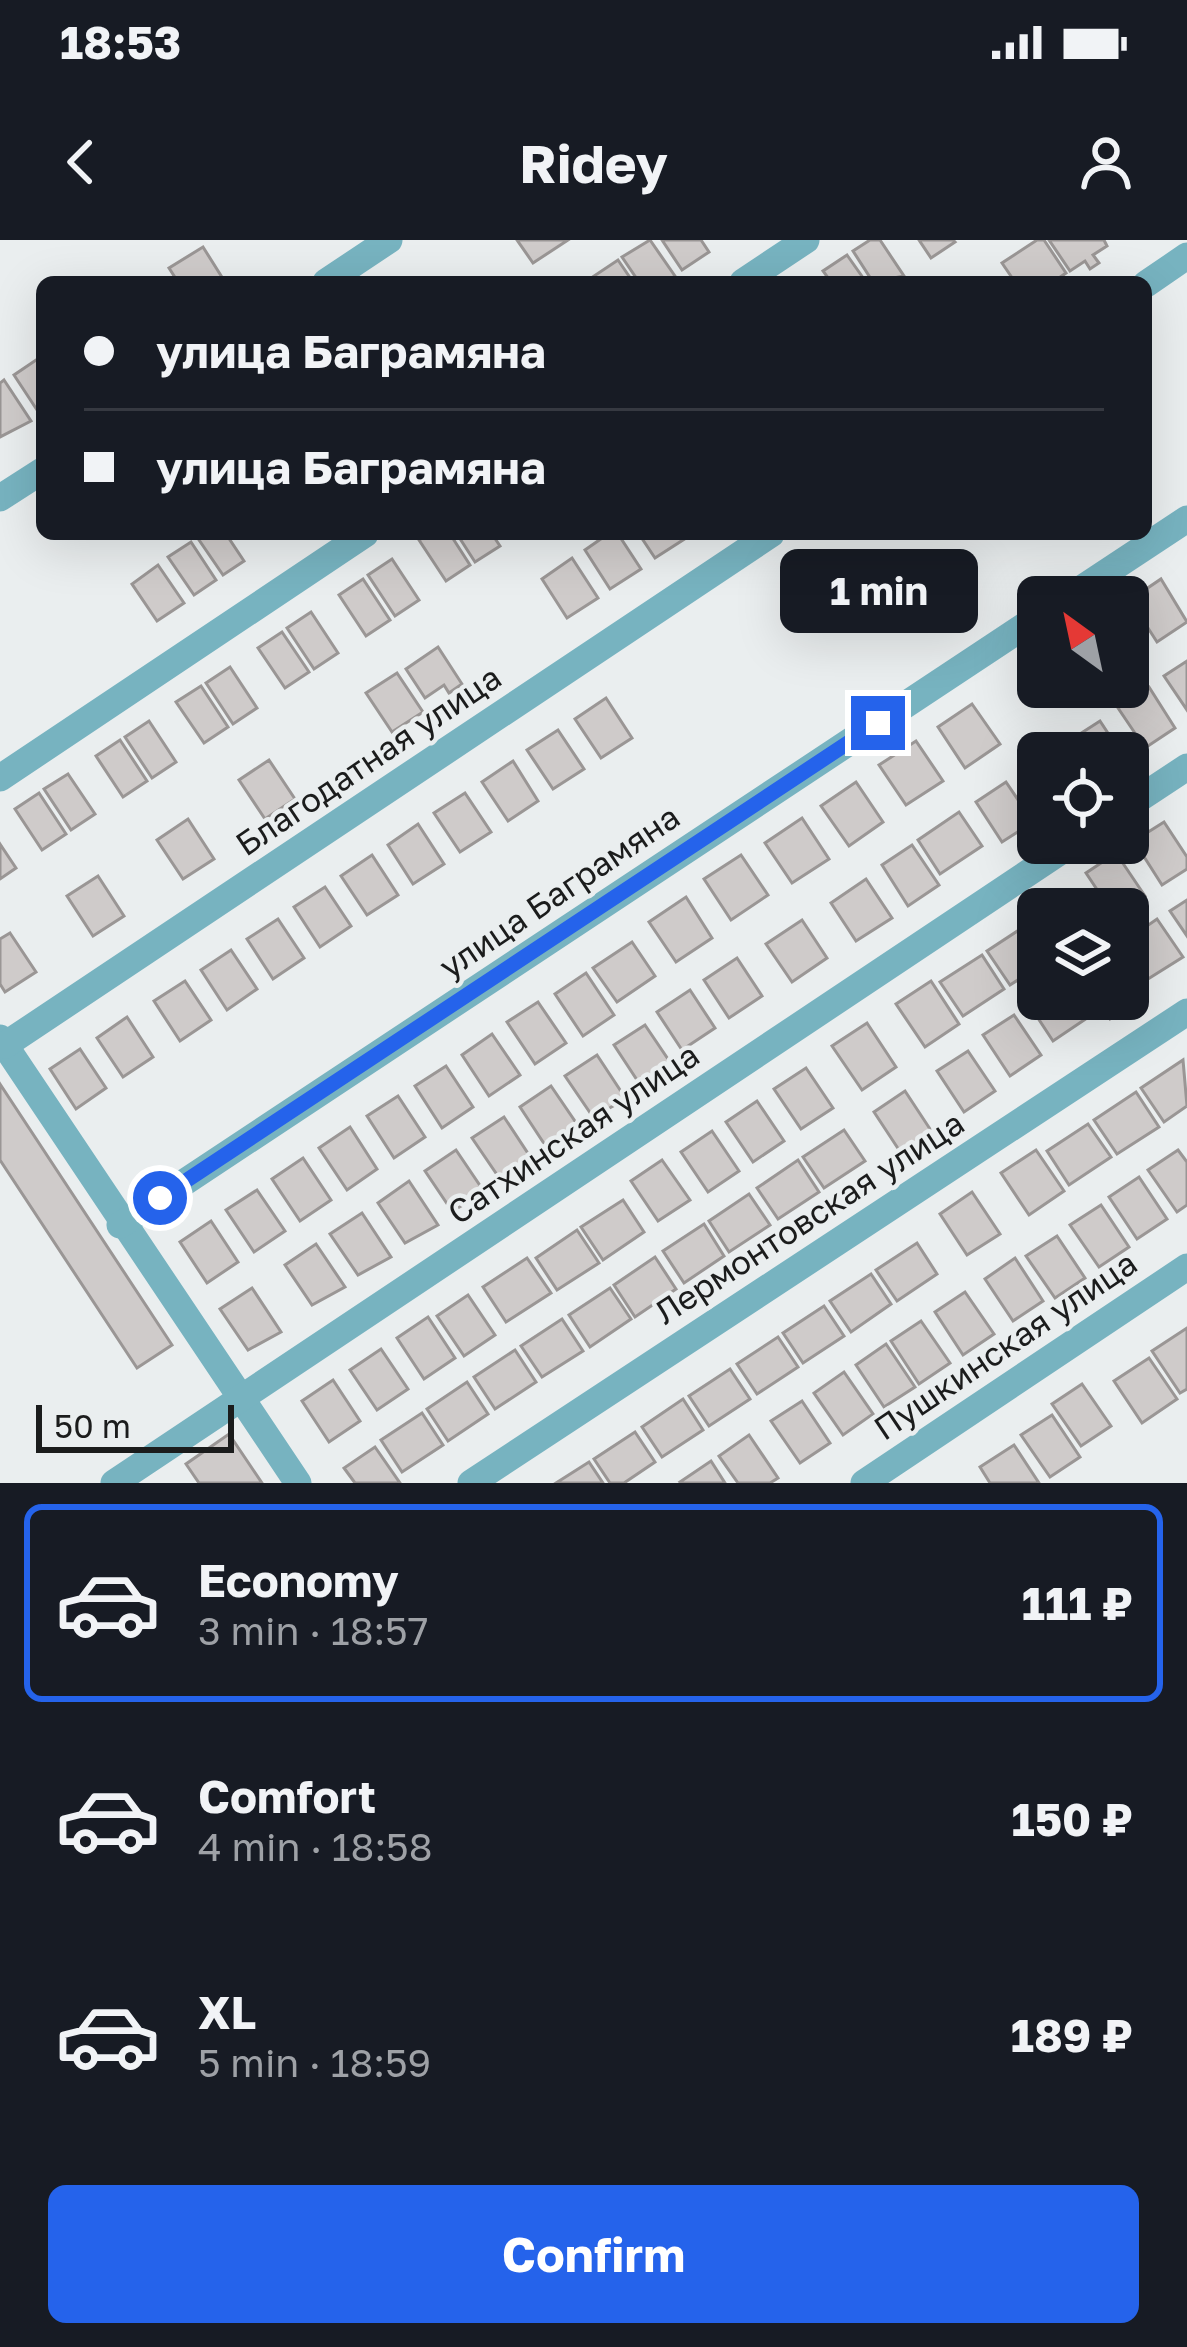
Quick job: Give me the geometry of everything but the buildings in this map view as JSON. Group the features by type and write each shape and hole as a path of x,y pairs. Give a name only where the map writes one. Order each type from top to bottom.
{"street":[{"path":"335,276 389,240"},
{"path":"751,276 806,240"},
{"path":"1152,280 1187,256"},
{"path":"0,499 36,475"},
{"path":"1101,576 1187,519"},
{"path":"0,778 356,540"},
{"name":"Благодатная улица","path":"2,1041 762,540"},
{"name":"улица Баграмяна","path":"120,1225 1017,631"},
{"path":"1149,792 1187,766"},
{"name":"Сатхинская улица","path":"114,1483 1041,864"},
{"name":"Лермонтовская улица","path":"471,1483 1187,1012"},
{"path":"2,1041 120,1225 298,1483"},
{"name":"Пушкинская улица","path":"864,1483 1187,1267"}],"route":[{"path":"160,1198 878,723"}]}
